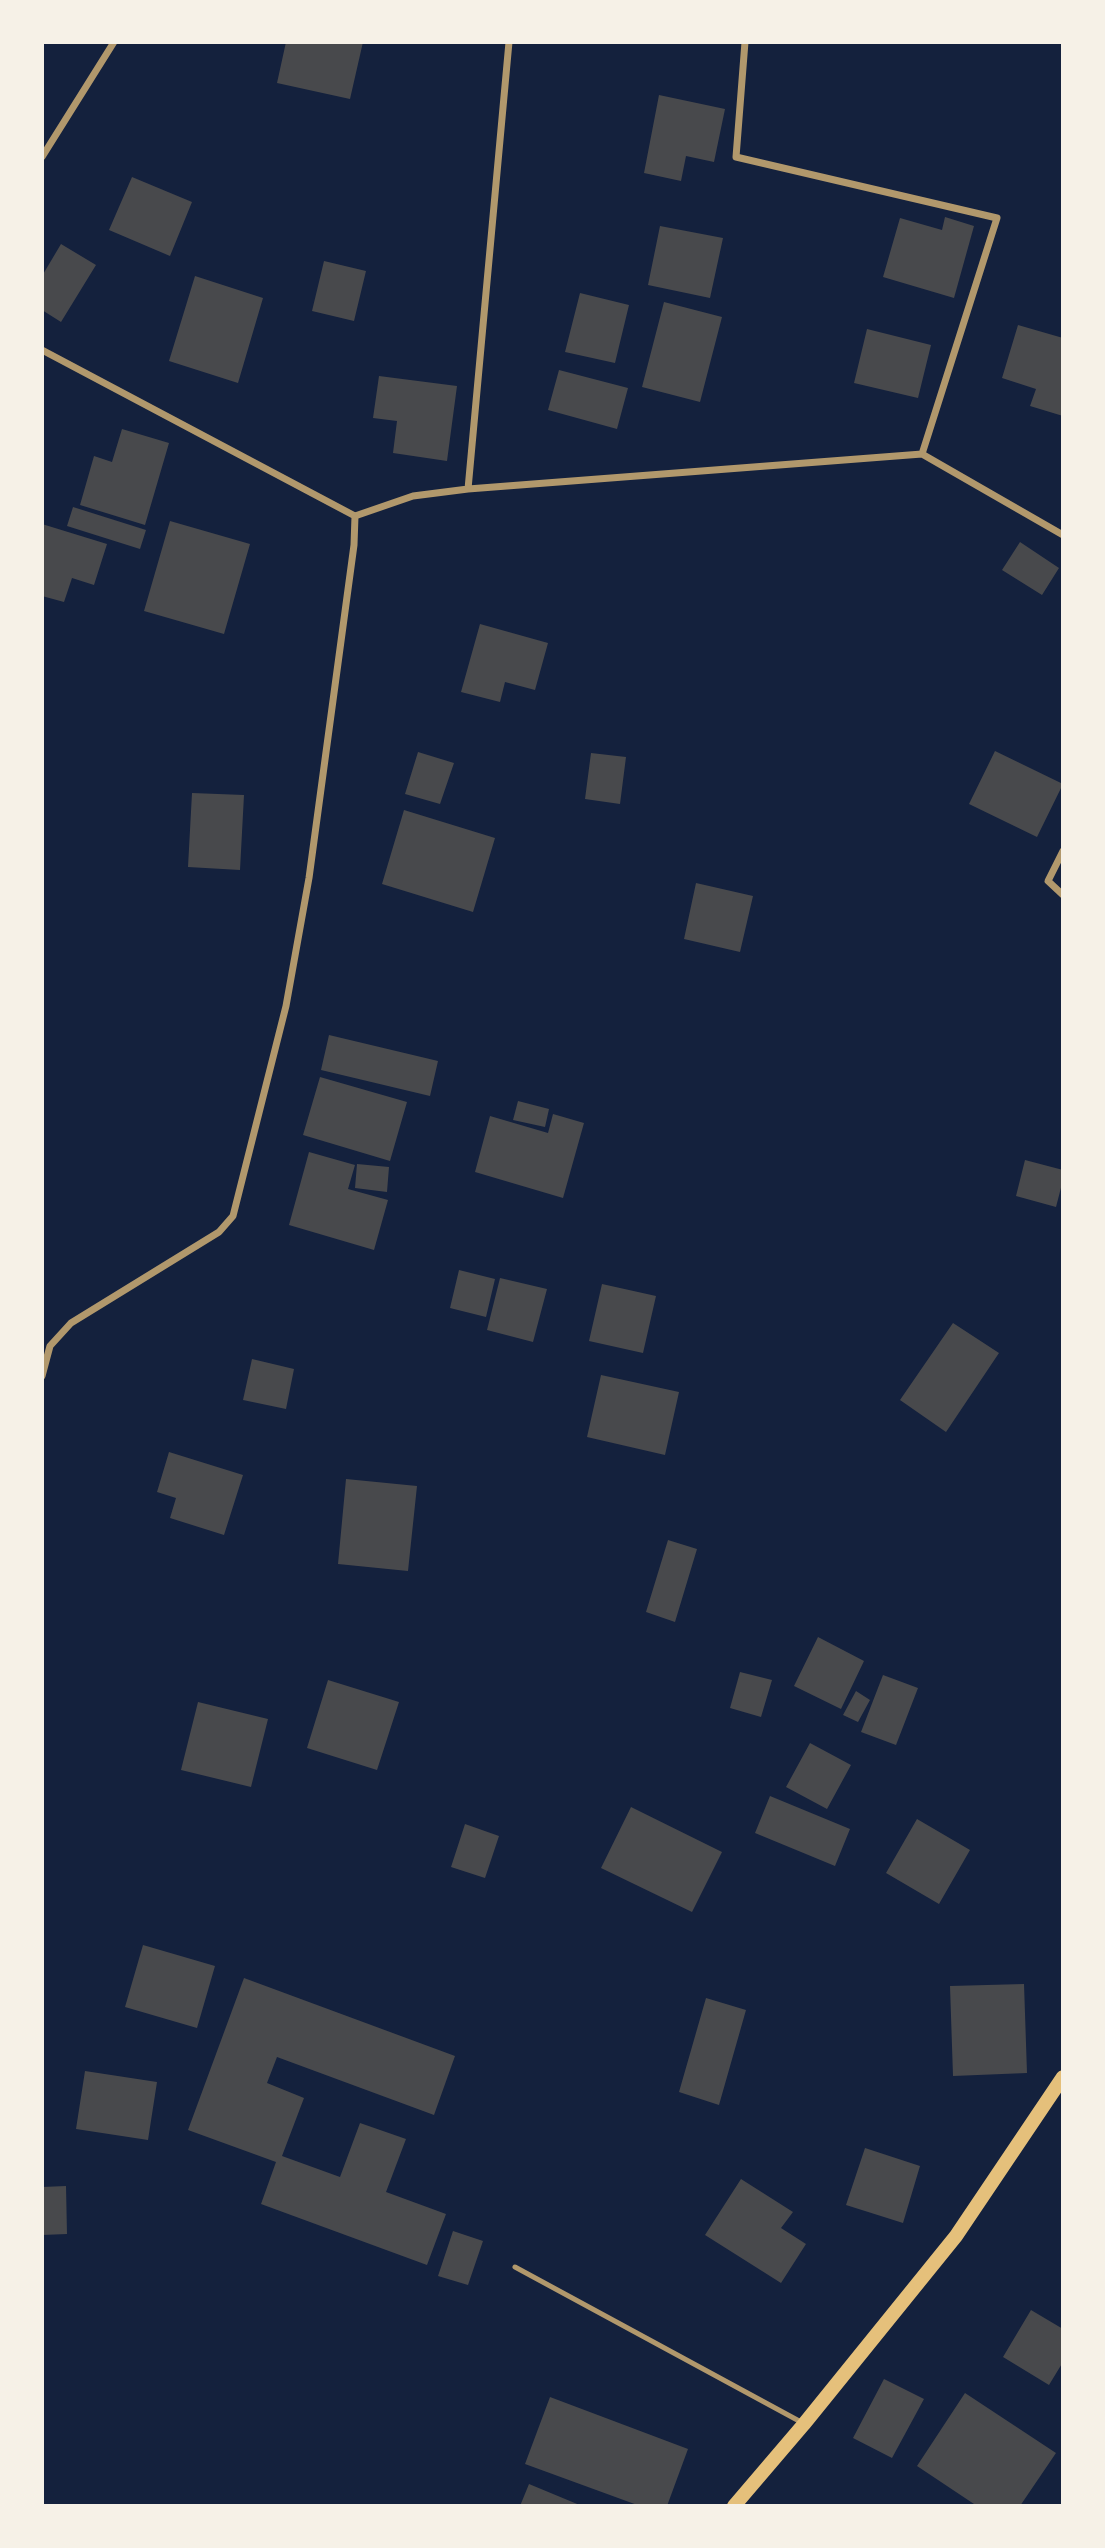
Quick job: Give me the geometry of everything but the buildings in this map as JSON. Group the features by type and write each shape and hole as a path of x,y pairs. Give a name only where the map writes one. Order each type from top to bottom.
{"main road":[{"path":"734,2506 956,2236 1063,2077"}],"street":[{"path":"42,157 114,42"},
{"path":"468,489 509,42"},
{"path":"745,42 736,157 997,218 922,454"},
{"path":"42,350 355,516 413,496 468,489 922,454 1063,535"},
{"path":"42,1376 50,1346 71,1323 219,1232 233,1216 286,1006 309,878 352,559 355,516"},
{"path":"1063,851 1048,881 1063,895"}],"lane":[{"path":"515,2267 804,2424"}]}
